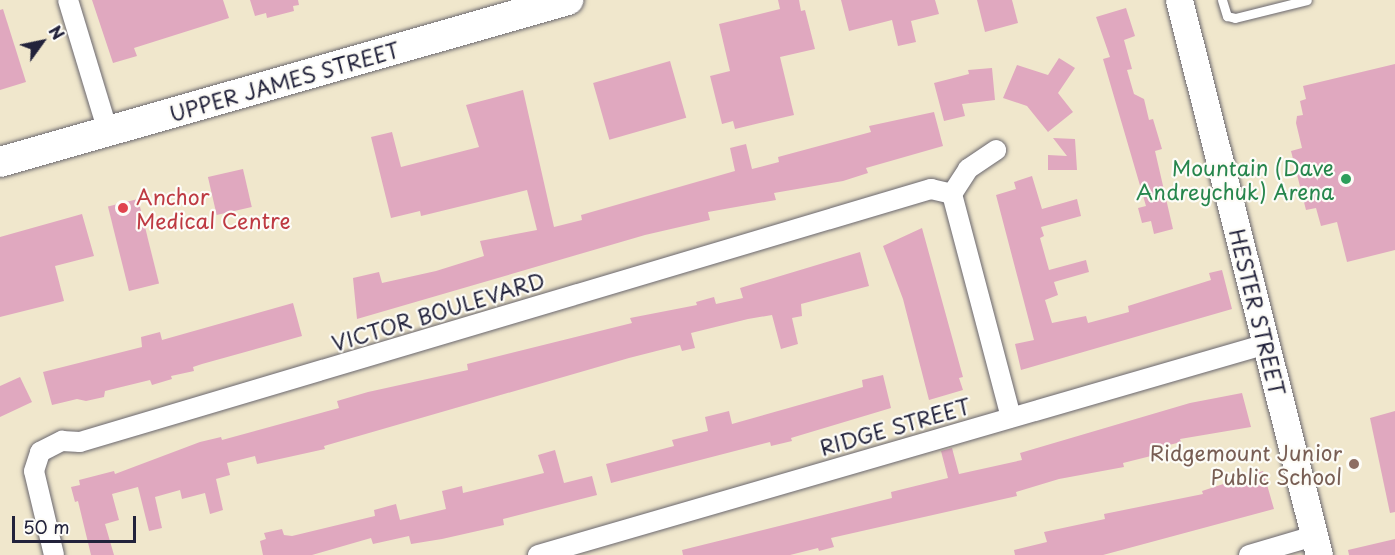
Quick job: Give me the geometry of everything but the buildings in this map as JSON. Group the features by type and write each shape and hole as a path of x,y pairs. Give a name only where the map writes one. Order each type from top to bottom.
{"main road":[{"name":"UPPER JAMES STREET","path":"0,162 108,132 512,8 568,0"}],"street":[{"path":"68,0 108,132"},
{"name":"HESTER STREET","path":"1179,0 1317,546"},
{"path":"996,150 968,169 952,194 1011,417"},
{"name":"VICTOR BOULEVARD","path":"54,555 34,471 40,452 62,441 80,442 931,189 952,194"},
{"name":"RIDGE STREET","path":"538,555 1266,344"},
{"path":"1249,555 1317,546"}],"lane":[{"path":"1222,0 1227,15 1235,18 1307,0"}],"place":[{"name":"Mountain (Dave Andreychuk) Arena","path":"1346,179"},
{"name":"Anchor Medical Centre","path":"123,208"},
{"name":"Ridgemount Junior Public School","path":"1354,464"}]}
